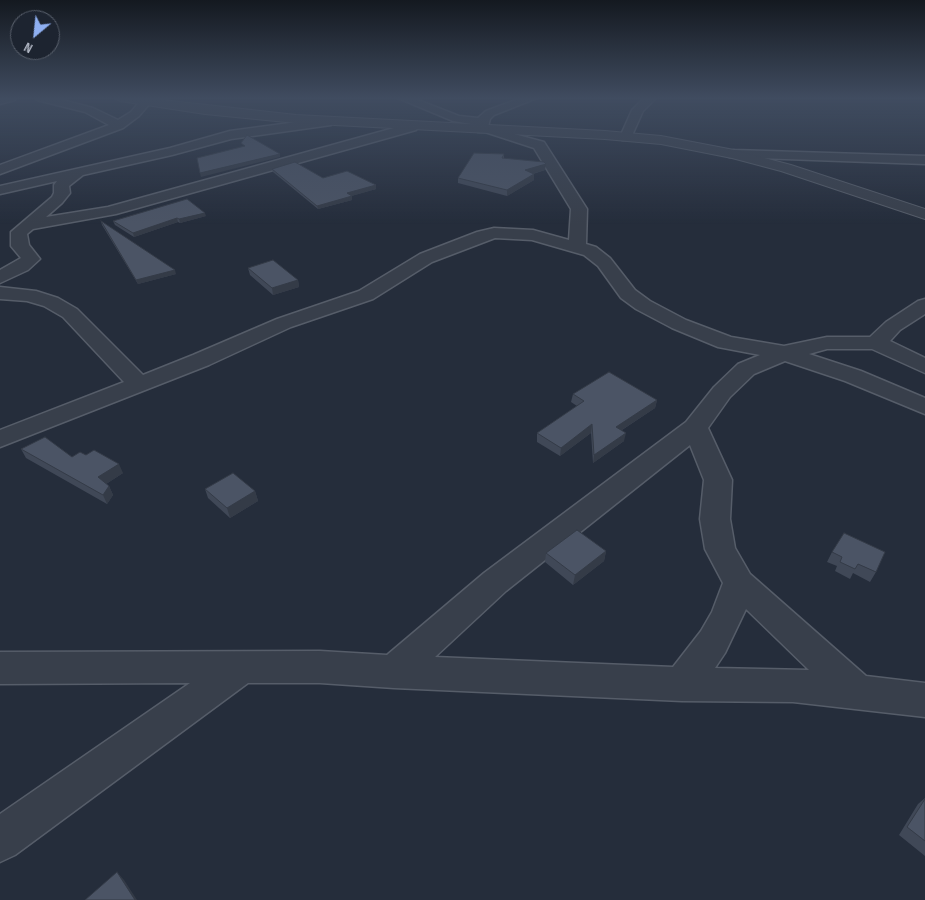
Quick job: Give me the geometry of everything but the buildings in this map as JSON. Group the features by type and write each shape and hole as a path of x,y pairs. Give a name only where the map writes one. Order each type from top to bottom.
{"street":[{"path":"0,170 79,140"},
{"path":"0,190 213,140"},
{"path":"28,225 110,211 362,140"},
{"path":"524,140 539,145 579,209 577,246"},
{"path":"651,140 692,145 786,168 925,214"},
{"path":"734,154 925,160"},
{"path":"0,277 22,266 32,258 20,246 19,232 49,209 60,196 61,185 78,172"},
{"path":"32,206 74,212 110,211"},
{"path":"0,439 138,383 201,360 284,324 366,295 426,258 494,233 526,234 577,246 599,256 628,294 643,305 679,324 726,342 784,353 853,376 925,407"},
{"path":"0,293 29,295 51,302 70,313 138,383"},
{"path":"876,343 894,326 925,304"},
{"path":"726,342 746,369"},
{"path":"394,672 495,582 695,428 722,392 746,369 784,353 827,343 876,343 925,366"},
{"path":"695,428 718,480 716,519 720,549 739,583 858,693"},
{"path":"682,684 713,642 727,615 739,583"},
{"path":"0,668 320,667 394,672 682,684 793,685 925,700"},
{"path":"0,840 242,668"}]}
